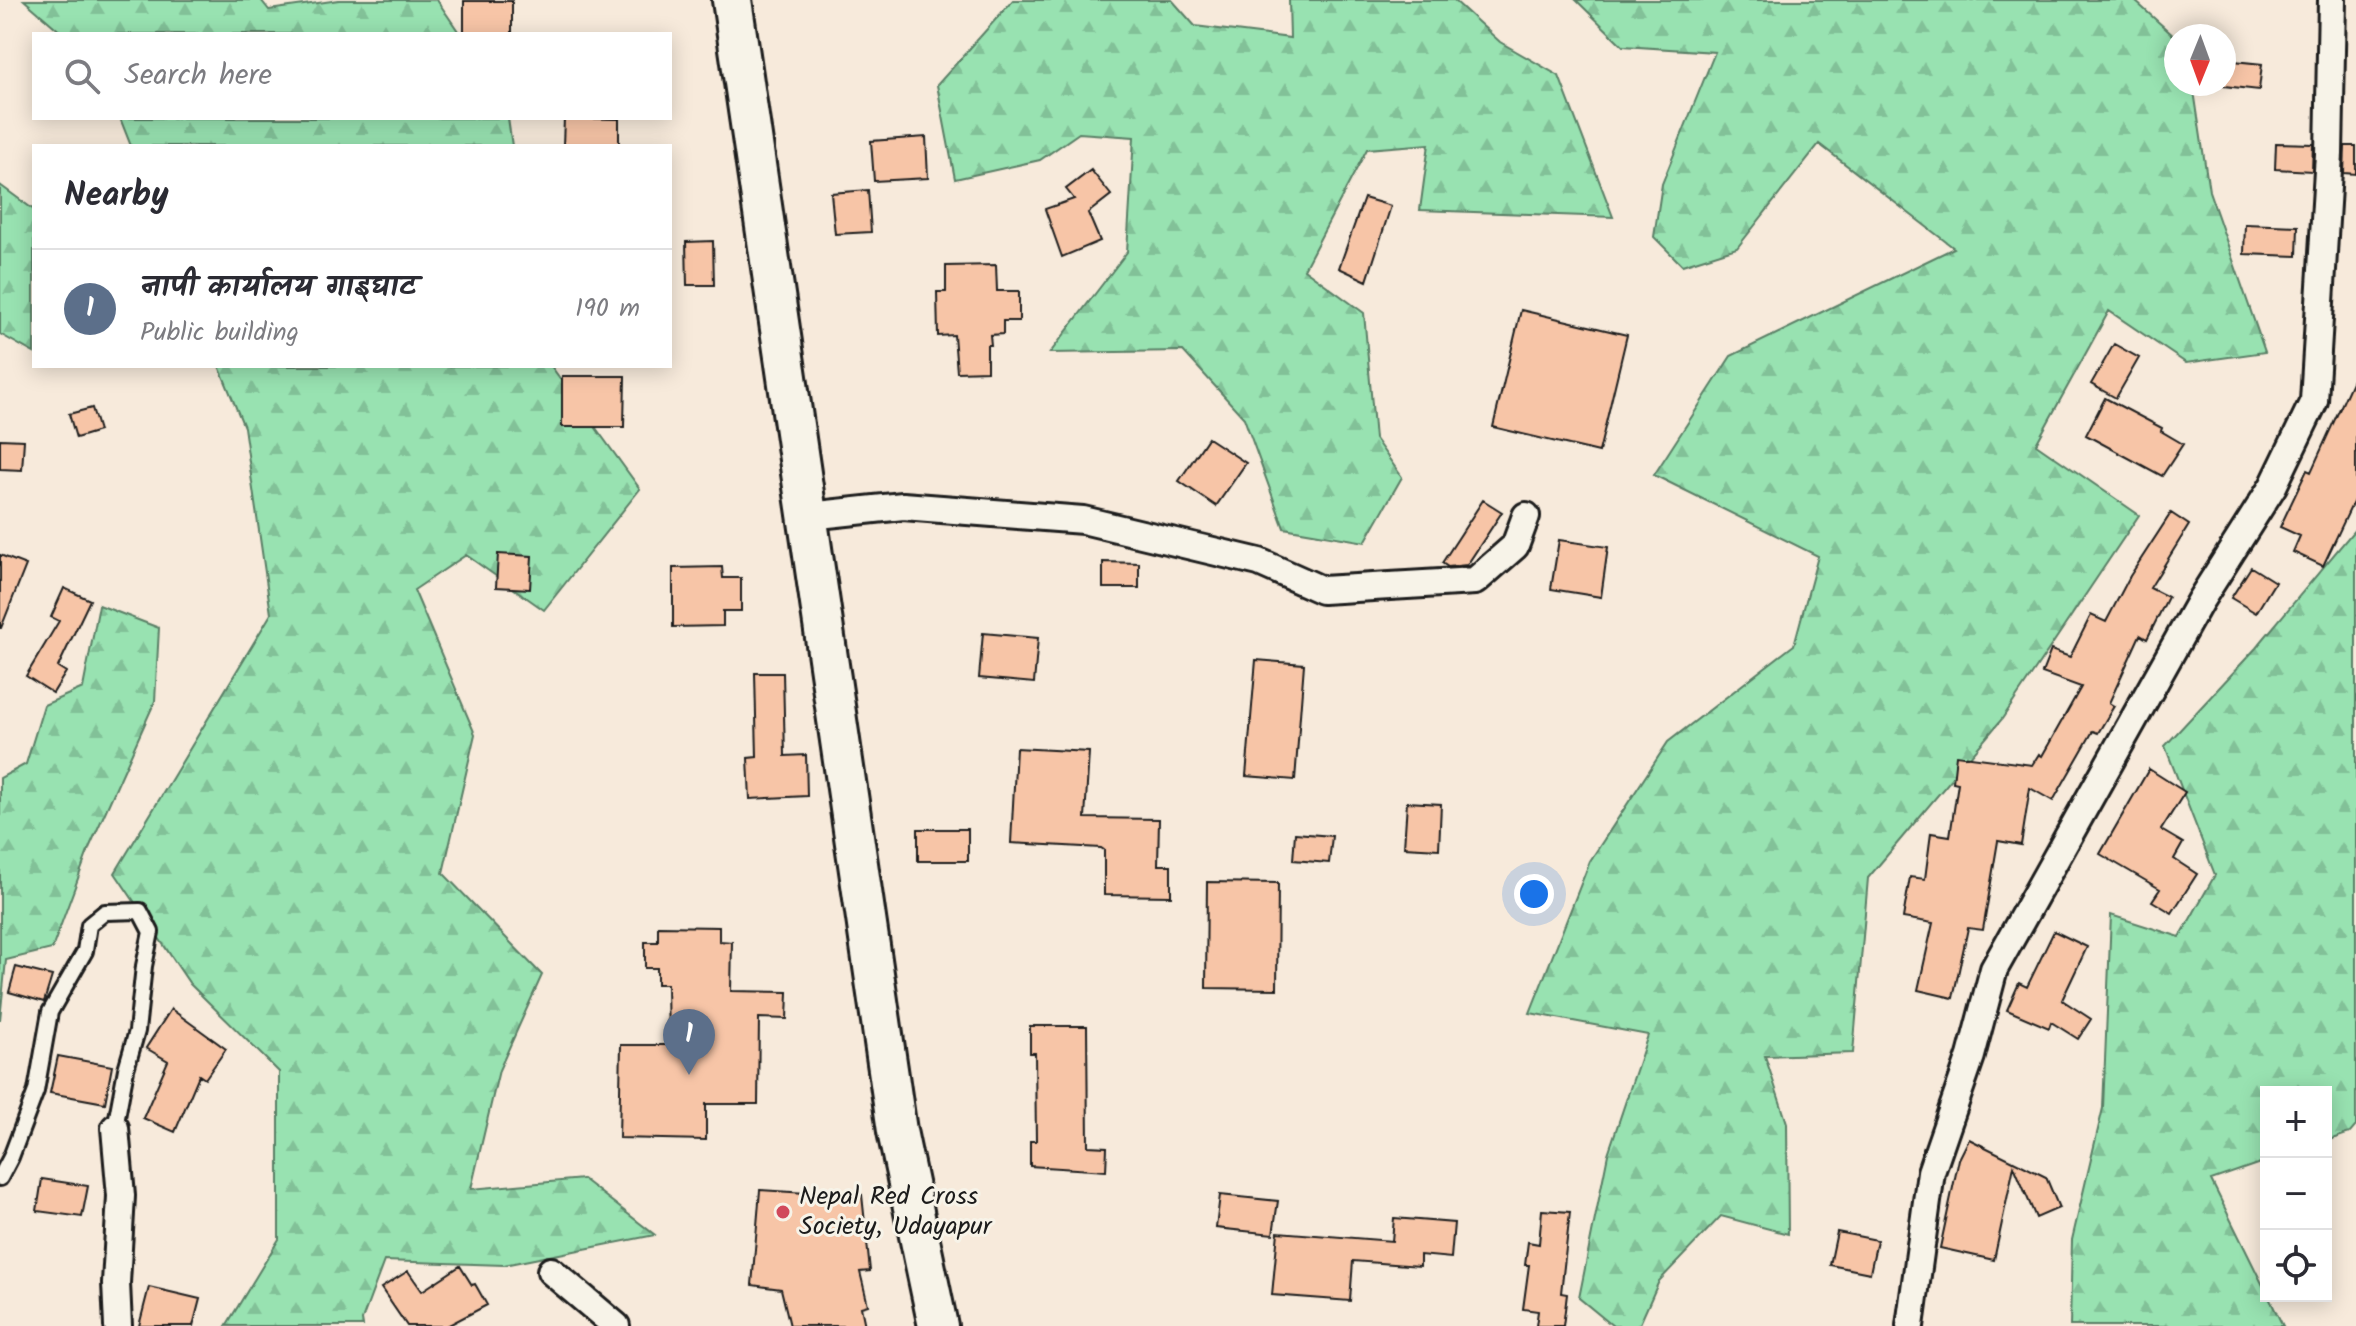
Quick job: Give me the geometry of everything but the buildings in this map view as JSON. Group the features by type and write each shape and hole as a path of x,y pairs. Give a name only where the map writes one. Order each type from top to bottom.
{"main road":[{"path":"732,0 897,1131 938,1326"}],"street":[{"path":"1910,1326 1931,1172 1971,1056 1994,969 2200,601 2273,486 2314,401 2329,154 2332,0"},
{"path":"809,516 903,506 1083,520 1259,562 1322,590 1475,581 1515,546 1526,516"},
{"path":"115,1128 121,1196 116,1283 118,1326"},
{"path":"551,1271 616,1326"}],"lane":[{"path":"0,1178 36,1091 50,1012 85,951 89,925 105,912 140,911 151,932 137,1031 115,1128"}],"green space":[{"path":"24,0 261,0 269,10 339,0 437,0 459,32 61,32"},
{"path":"1013,0 1172,0 1195,26 1290,38 1289,0 1454,0 1500,42 1559,76 1613,217 1420,210 1429,144 1367,149 1304,269 1364,313 1375,439 1402,477 1365,542 1284,528 1244,418 1183,351 1050,353 1127,252 1134,137 1079,133 1040,160 955,179 937,85"},
{"path":"1576,0 2134,0 2164,27 2164,96 2195,96 2209,191 2265,352 2186,363 2109,311 2036,444 2139,515 2002,719 1868,878 1853,1053 1765,1056 1787,1123 1788,1234 1721,1216 1659,1281 1639,1326 1613,1326 1579,1298 1608,1154 1648,1035 1530,1013 1590,861 1668,742 1794,645 1818,556 1654,475 1731,356 1954,248 1819,144 1737,248 1682,265 1654,237 1662,184 1715,52 1623,46"},
{"path":"121,120 508,120 512,144 130,144"},
{"path":"0,185 32,209 32,352 0,334"},
{"path":"220,368 552,368 640,489 544,610 466,555 414,590 475,734 443,873 542,975 499,1070 471,1189 583,1179 655,1235 504,1265 384,1261 362,1320 363,1326 226,1326 279,1239 279,1072 190,984 115,873 271,614 244,427"},
{"path":"2356,528 2356,1126 2350,1133 2332,1139 2332,1086 2260,1086 2260,1163 2211,1180 2260,1279 2260,1302 2271,1302 2283,1326 2070,1326 2072,1240 2103,1108 2111,915 2180,937 2215,875 2165,746 2256,648"},
{"path":"99,605 159,628 155,701 90,846 52,949 6,960 0,1020 0,778 26,764 44,705 83,688"}],"place":[{"name":"नापी कार्यालय गाइघाट","path":"689,1075"},
{"name":"Nepal Red Cross Society, Udayapur","path":"783,1212"}]}
